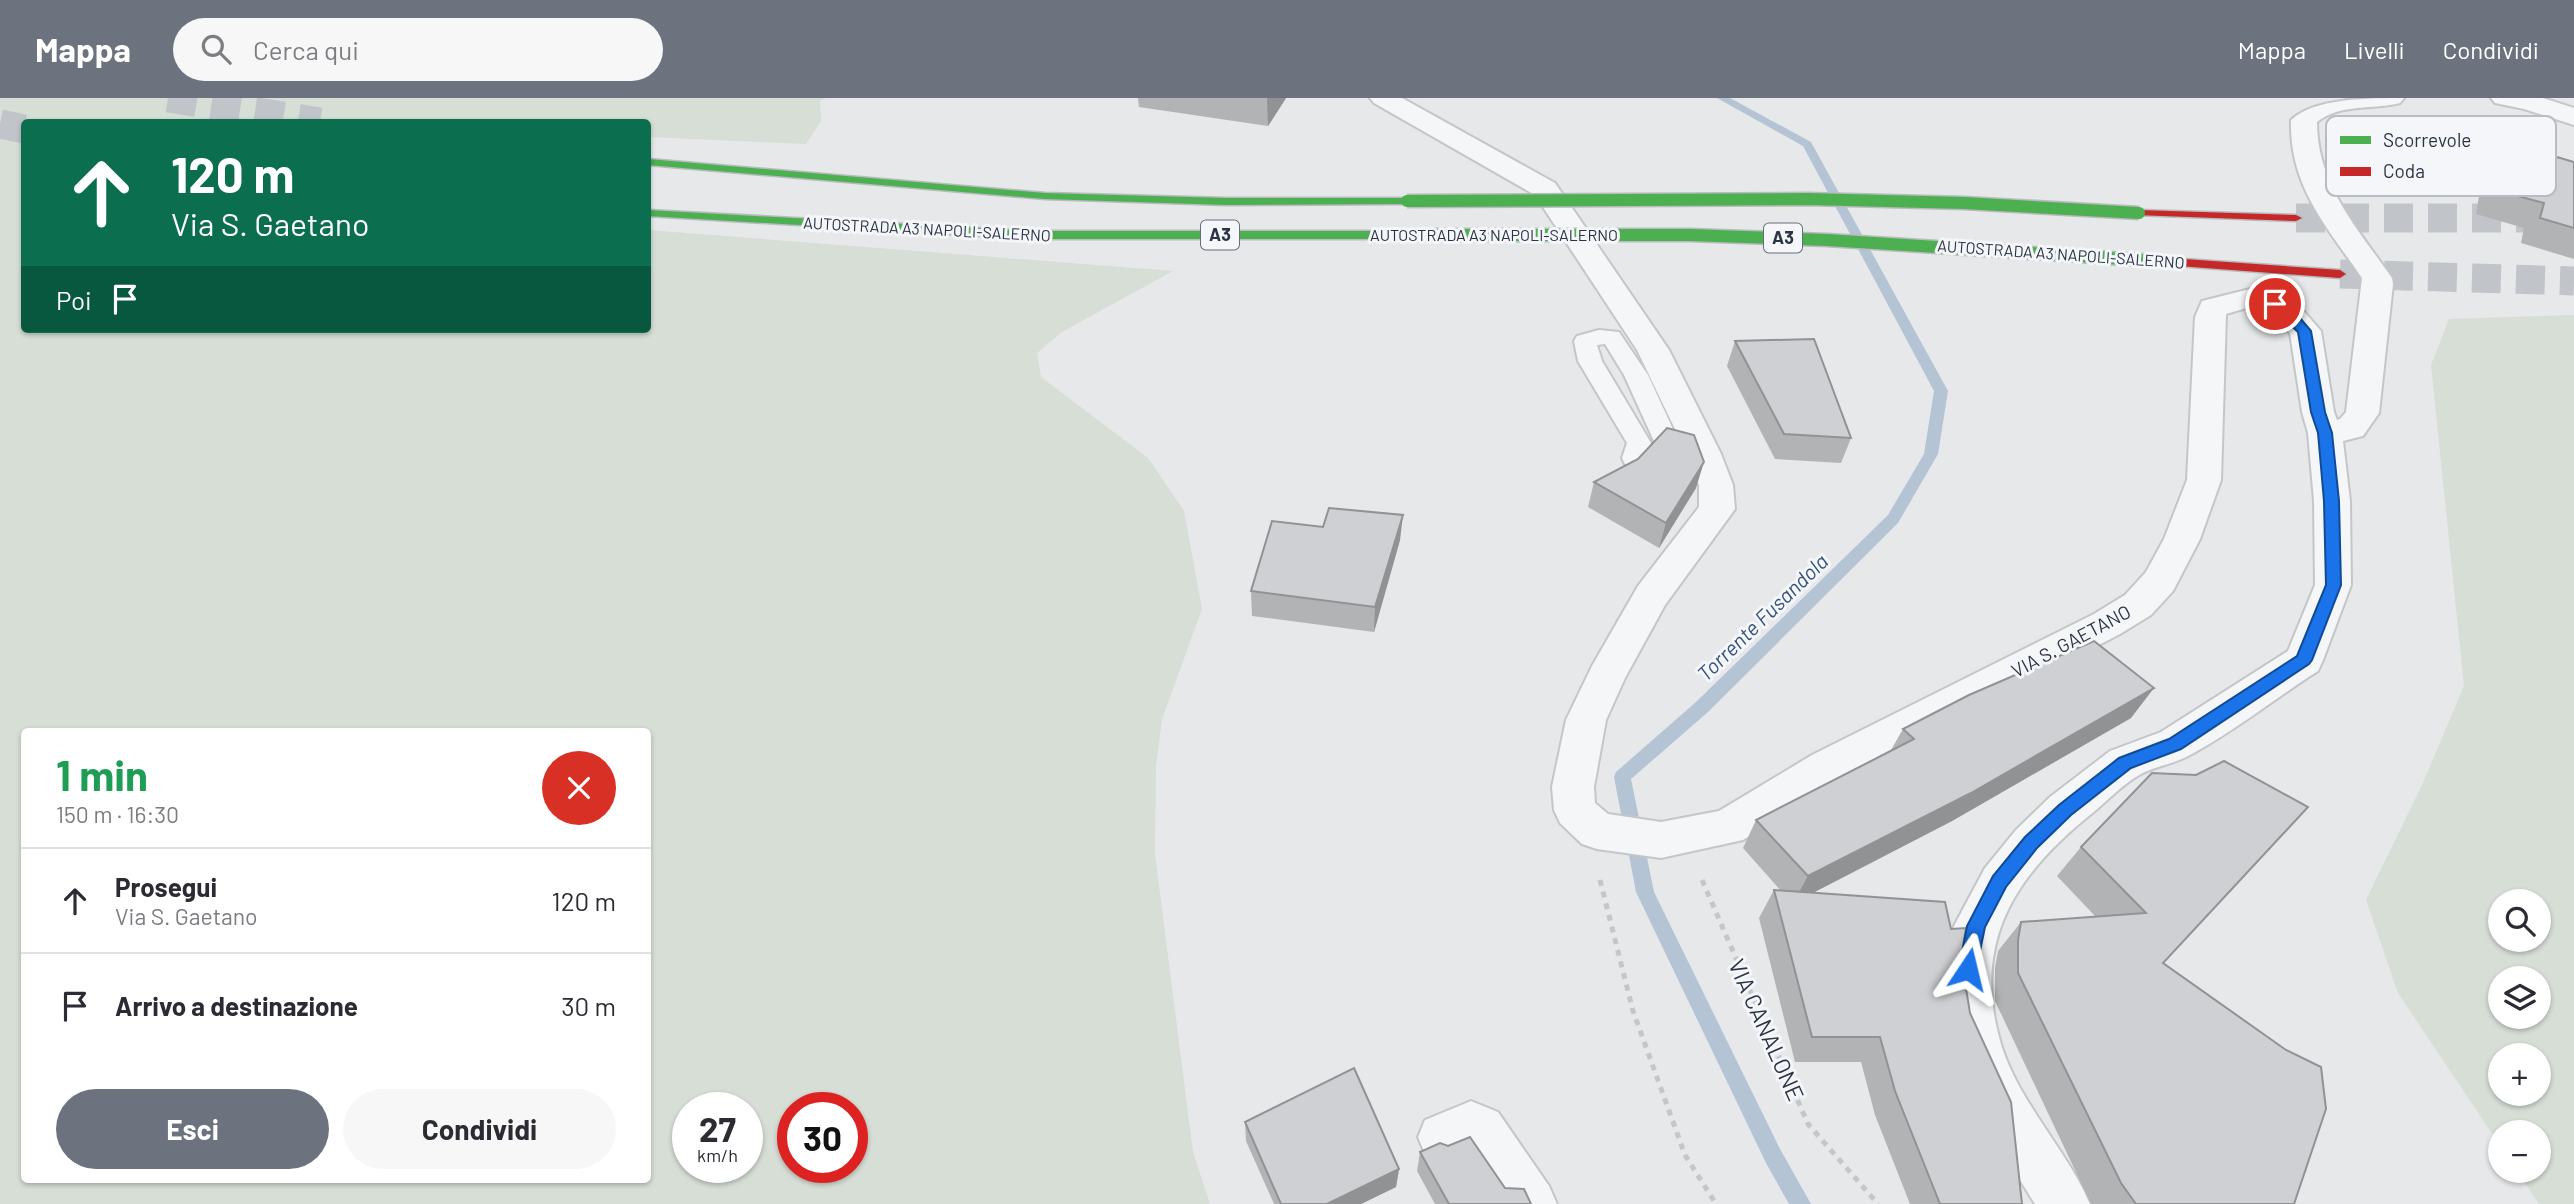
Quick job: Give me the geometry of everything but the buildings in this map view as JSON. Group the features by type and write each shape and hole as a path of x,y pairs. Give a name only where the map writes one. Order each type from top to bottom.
{"highway":[{"name":"AUTOSTRADA A3 NAPOLI-SALERNO","path":"651,162 912,187 1049,196 1326,202 1808,199 1964,203 2139,214 2296,218"},
{"name":"AUTOSTRADA A3 NAPOLI-SALERNO","path":"651,213 1030,235 1677,235 1800,239 2340,274"}],"street":[{"path":"1383,98 1545,189 1653,349 1704,454 1716,485 1717,509 1651,596 1606,677 1586,720 1573,787 1575,810 1597,831 1674,838"},
{"path":"2064,1204 2023,1139 1987,1070 1975,1038 1966,984 1976,926 2000,881 2031,843 2065,810 2125,763 2175,744 2304,660 2333,585 2332,501 2325,433 2351,428 2361,413 2378,284 2374,273 2316,187 2305,150 2304,120 2314,112 2331,107 2391,98"},
{"path":"2504,98 2529,102 2574,117"},
{"name":"VIA S. GAETANO","path":"1674,838 1728,827 1827,767 2095,630 2138,605 2166,571 2182,539 2204,480 2210,317 2213,308 2250,298 2275,304 2305,331 2318,412 2325,433"},
{"path":"1443,1137 1471,1125 1480,1129 1531,1204"}],"lane":[{"path":"1634,458 1639,443 1590,361 1585,341 1611,337 1623,351 1640,382 1667,444 1704,454"}],"path":[{"path":"1597,831 1592,849 1633,1011 1685,1155 1716,1204"},
{"name":"VIA CANALONE","path":"1674,838 1738,968 1808,1124 1878,1204"}],"shaded area":[{"path":"0,98 825,98 820,101 821,121 806,144 651,137 651,119 21,119 21,333 651,333 651,230 1173,271 1062,332 1037,353 1041,377 1148,458 1184,511 1202,609 1162,719 1156,766 1155,854 1193,1152 1210,1204 0,1204"},
{"path":"2574,315 2574,1204 2539,1204 2525,1183 2551,1183 2551,1120 2488,1120 2488,1128 2398,993 2366,900 2422,785 2464,686 2431,365 2449,319"}],"waterway":[{"name":"Torrente Fusandola","path":"1722,98 1807,144 1941,391 1931,454 1893,519 1702,707 1622,777 1645,892 1773,1156 1801,1204"}],"tunnel":[{"path":"168,98 301,119"},
{"path":"0,124 21,128"},
{"path":"2296,218 2574,218"},
{"path":"2340,274 2574,281"}],"traffic: fast":[{"path":"651,162 1045,196 1226,202 1407,201"},
{"path":"1407,201 1808,199 1964,203 2139,213"},
{"path":"651,213 1030,235 1411,235"},
{"path":"1411,235 1690,235 1827,240 2156,261"}],"traffic: jam":[{"path":"2139,213 2296,218"},
{"path":"2156,261 2340,274"}],"route":[{"path":"1968,969 1976,926 2000,881 2031,843 2065,810 2125,763 2175,744 2304,660 2333,585 2332,501 2325,433 2318,412 2305,331 2275,304"}]}
